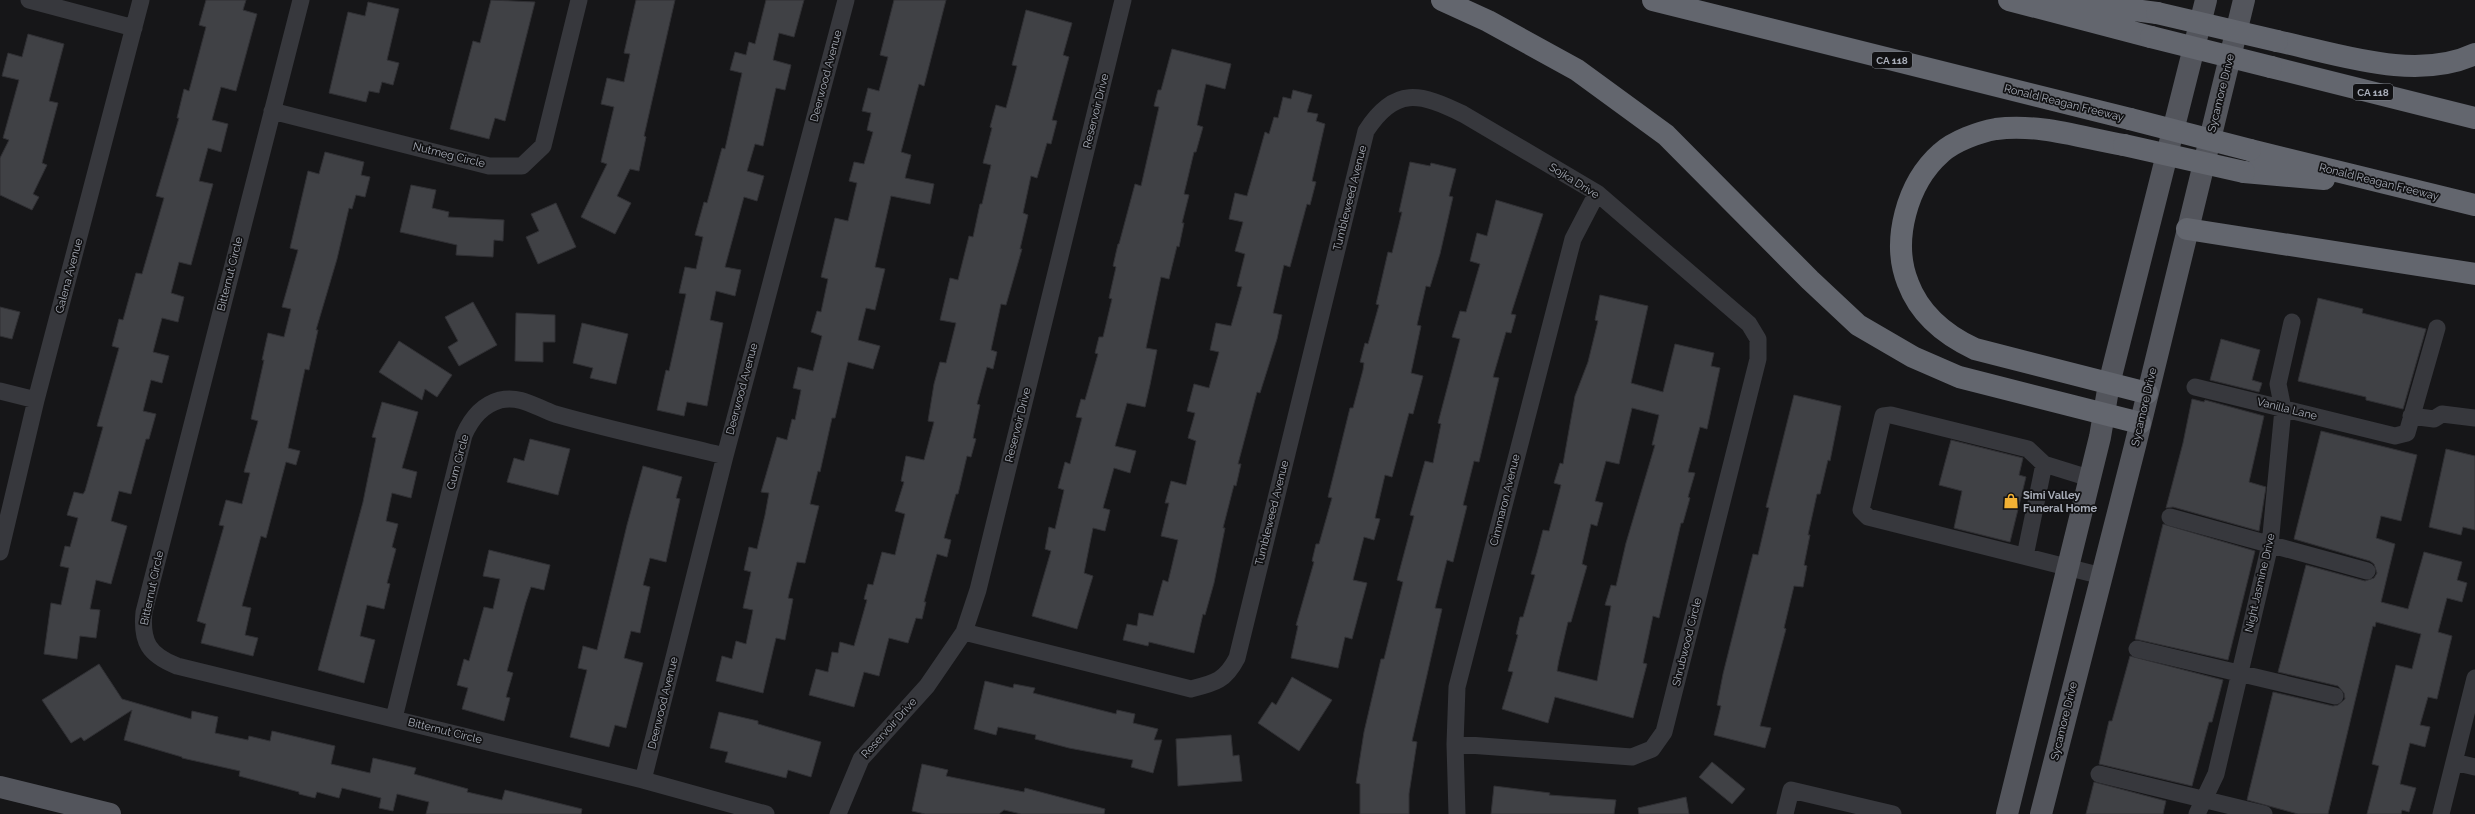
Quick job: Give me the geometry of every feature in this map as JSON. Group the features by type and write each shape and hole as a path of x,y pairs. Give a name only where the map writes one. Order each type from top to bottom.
{"highway":[{"path":"1442,0 1488,21 1577,70 1666,135 1804,275 1858,325 1913,358 1959,377 2140,423"},
{"name":"Ronald Reagan Freeway","path":"1654,0 2475,206"},
{"name":"CA 118","path":"2009,0 2475,118"},
{"path":"2060,0 2157,13 2277,41 2396,66 2437,66 2460,61 2475,54"},
{"path":"2147,393 1975,349 1954,340 1934,323 1919,306 1908,283 1902,261 1901,236 1906,212 1917,185 1928,168 1942,152 1963,140 1995,129 2028,128 2124,145 2244,172 2395,186"},
{"path":"2187,229 2475,274"}],"main road":[{"path":"2007,814 2068,568 2104,413 2109,384 2206,0"},
{"name":"Sycamore Drive","path":"2041,814 2102,576 2244,0"},
{"path":"0,787 110,814"}],"street":[{"path":"29,0 134,28"},
{"name":"Galena Avenue","path":"0,552 36,400 141,0"},
{"name":"Bitternut Circle","path":"301,0 146,604 142,629 148,646 160,659 177,666 644,780 766,814"},
{"name":"Nutmeg Circle","path":"272,112 489,166 522,166 543,146 579,0"},
{"name":"Deerwood Avenue","path":"644,780 725,456 846,0"},
{"name":"Reservoir Drive","path":"838,814 861,758 927,686 964,632 982,574 1123,0"},
{"name":"Sojka Drive","path":"1401,99 1414,97 1441,103 1463,114 1597,193 1749,324 1758,338"},
{"name":"Tumbleweed Avenue","path":"964,632 1191,689 1214,684 1229,673 1237,658 1366,131 1377,113 1388,105 1401,99"},
{"name":"Cimmaron Avenue","path":"1457,814 1455,744 1457,686 1573,239 1597,193"},
{"name":"Night Jasmine Drive","path":"2200,807 2216,774 2270,545 2283,408 2278,384 2292,322"},
{"path":"2437,328 2411,416 2434,419 2442,414 2475,418"},
{"name":"Shrubwood Circle","path":"1455,744 1632,757 1652,749 1664,732 1666,725 1758,360 1758,338"},
{"name":"Vanilla Lane","path":"2195,387 2395,436 2407,433 2411,416"},
{"path":"0,391 36,400"},
{"name":"Gum Circle","path":"394,718 464,435 470,422 480,410 500,400 520,399 554,414 725,456"},
{"path":"2089,478 2044,464 2028,449 1891,415 1883,416 1861,510 1868,517 2102,576"},
{"path":"2025,556 2044,464"},
{"path":"2170,517 2367,571"},
{"path":"2137,649 2335,696"},
{"path":"2441,814 2475,678"},
{"path":"2454,762 2475,767"},
{"path":"2100,774 2200,807 2264,814"},
{"path":"1785,814 1791,790 1893,814"}],"building":[{"path":"206,0 246,0 243,10 257,14 236,91 221,87 212,120 228,124 221,152 208,148 199,181 213,184 191,265 179,262 171,293 184,297 178,322 162,318 153,352 169,356 162,383 151,380 143,411 156,414 149,439 146,439 131,494 119,491 111,521 127,526 111,584 96,580 90,609 100,610 96,638 80,636 77,659 44,654 51,603 61,605 69,568 60,566 65,546 70,547 78,518 67,515 74,492 83,494 85,491 103,427 97,426 119,348 112,346 119,319 123,320 136,273 142,274 164,198 156,196 179,118 177,118 184,89 189,91 206,27 199,25"},
{"path":"491,0 535,2 505,121 495,118 489,139 450,129 473,41 480,43"},
{"path":"636,0 675,0 644,136 646,137 639,171 630,169 617,196 631,203 615,234 581,217 607,164 601,162 614,107 601,104 607,78 624,82 630,54 624,53"},
{"path":"766,0 804,0 794,37 779,33 773,60 791,65 785,90 776,88 763,146 755,144 747,171 764,176 757,201 744,197 725,267 741,270 735,296 716,291 710,320 723,323 707,406 687,402 684,416 657,410 666,370 669,371 686,294 679,293 685,267 696,269 703,237 695,235 704,202 707,203 722,148 725,149 742,73 730,70 735,52 746,55 749,42 755,44"},
{"path":"894,0 946,0 924,86 919,84 901,152 911,155 905,178 934,184 930,204 891,196 875,267 885,269 875,310 866,308 858,340 880,346 873,369 848,362 835,418 832,418 820,472 818,471 810,504 819,506 805,563 797,562 788,598 793,599 785,640 776,638 763,693 716,681 722,656 732,659 736,641 746,644 753,610 743,608 751,572 744,570 749,547 757,549 765,515 769,493 761,492 777,437 787,440 792,419 795,420 801,390 793,388 798,367 813,371 822,336 811,332 817,311 821,312 828,279 821,277 835,218 848,221 857,183 849,181 854,162 864,164 873,132 867,130 871,113 862,111 868,88 879,91 888,57 880,55"},
{"path":"368,2 399,9 387,60 399,63 393,85 382,82 379,93 369,91 366,102 329,93 348,12 365,16"},
{"path":"1026,10 1072,23 1063,55 1069,57 1052,120 1057,121 1051,144 1047,143 1037,178 1031,176 1023,213 1028,215 1020,249 1022,249 1006,305 1001,304 991,350 997,352 993,369 987,367 977,404 980,405 973,438 976,439 971,457 967,456 958,494 956,494 944,538 951,540 947,557 937,554 924,602 926,602 922,619 916,618 908,643 889,638 879,676 864,672 854,707 809,695 816,669 828,672 832,652 838,653 840,642 854,646 867,600 864,599 868,584 873,585 882,552 895,555 905,514 895,511 904,482 901,481 906,456 924,460 934,422 928,421 934,384 940,362 946,363 956,323 940,320 950,278 958,280 969,236 973,237 980,204 982,204 991,165 983,163 992,128 990,127 996,105 1006,108 1017,66 1012,65"},
{"path":"28,34 64,44 49,101 58,103 42,163 47,165 33,194 39,197 32,210 0,195 0,158 9,140 3,138 19,80 2,76 8,53 22,57"},
{"path":"1172,49 1231,64 1225,89 1206,84 1197,125 1203,127 1196,152 1194,152 1184,194 1189,195 1182,223 1184,223 1179,247 1177,246 1169,279 1161,277 1146,348 1157,350 1145,407 1127,403 1115,446 1136,451 1130,473 1114,468 1103,508 1110,510 1105,531 1093,528 1084,573 1093,576 1077,629 1032,616 1051,551 1045,549 1049,527 1055,529 1064,490 1058,488 1065,462 1070,464 1082,418 1076,417 1081,399 1085,400 1098,354 1095,353 1099,337 1103,337 1112,299 1109,298 1116,267 1113,266 1118,244 1135,184 1141,186 1159,107 1154,106 1158,90 1161,90"},
{"path":"1293,90 1312,95 1307,112 1318,114 1316,121 1325,124 1312,181 1316,182 1310,205 1307,204 1290,267 1284,265 1273,313 1282,315 1277,339 1260,393 1257,392 1238,464 1241,464 1236,486 1234,485 1223,528 1225,528 1214,583 1205,615 1203,614 1194,653 1149,642 1148,646 1123,640 1127,624 1137,626 1139,613 1153,616 1163,580 1168,582 1178,540 1161,536 1169,503 1165,503 1171,481 1186,485 1196,441 1188,438 1195,413 1187,411 1194,384 1209,388 1219,352 1210,350 1216,323 1231,326 1242,287 1237,286 1245,254 1235,251 1243,222 1229,219 1235,193 1247,196 1265,132 1269,134 1274,117 1278,118 1283,97 1291,99"},
{"path":"325,152 364,162 361,175 370,177 365,197 356,195 352,209 349,208 337,259 316,330 318,330 309,370 305,369 288,448 300,451 296,465 286,462 266,538 261,536 242,606 251,608 245,635 258,638 253,656 201,643 206,624 197,621 224,526 219,525 226,500 242,504 250,473 244,472 258,421 251,419 264,360 262,360 268,333 284,337 291,309 282,307 298,250 290,248 308,171 319,174"},
{"path":"1410,162 1430,166 1431,163 1456,169 1449,196 1453,197 1440,254 1430,287 1426,286 1417,325 1421,326 1411,373 1423,376 1413,414 1409,413 1392,477 1385,475 1375,518 1380,519 1374,540 1364,537 1353,580 1367,583 1352,639 1345,637 1338,668 1291,658 1298,626 1296,625 1314,562 1312,561 1316,544 1319,544 1332,498 1328,497 1350,408 1353,408 1363,370 1364,363 1360,362 1365,343 1368,344 1379,305 1376,304 1388,252 1392,253 1402,212 1399,212"},
{"path":"411,185 436,190 432,208 449,212 448,217 504,220 503,241 494,240 493,257 456,255 457,245 400,232"},
{"path":"1496,200 1543,214 1511,314 1516,315 1511,333 1506,332 1493,377 1499,378 1479,462 1474,461 1463,505 1467,506 1453,562 1447,560 1435,608 1442,609 1412,741 1417,742 1409,794 1409,814 1360,814 1360,784 1356,783 1364,732 1381,659 1384,659 1403,582 1397,580 1414,516 1410,515 1425,461 1433,463 1441,424 1438,423 1460,339 1452,337 1460,311 1466,312 1480,264 1470,261 1477,233 1487,236"},
{"path":"556,203 576,247 538,264 526,237 539,231 531,214"},
{"path":"1600,295 1648,306 1631,383 1663,392 1675,344 1714,353 1711,366 1720,368 1707,429 1700,427 1688,472 1695,473 1688,497 1690,498 1683,523 1681,523 1659,618 1653,616 1643,663 1647,664 1633,718 1555,697 1548,723 1502,709 1513,672 1508,671 1518,635 1516,634 1520,617 1523,617 1535,575 1531,574 1543,530 1549,531 1561,485 1554,483 1560,463 1563,464 1575,396 1588,362 1598,321 1595,320","holes":["1632,408 1659,415 1652,445 1655,445 1626,543 1616,586 1611,585 1605,605 1611,606 1597,681 1557,671 1568,622 1571,622 1587,566 1582,564 1591,524 1597,526 1603,503 1595,501 1606,461 1619,464"]},
{"path":"2318,298 2363,309 2362,313 2426,329 2403,409 2366,400 2366,397 2298,381"},
{"path":"473,302 497,345 459,366 448,347 458,341 445,317"},
{"path":"0,307 20,312 12,339 0,336"},
{"path":"516,313 555,315 555,342 543,342 543,362 515,361"},
{"path":"582,323 628,334 616,384 590,378 593,368 573,363"},
{"path":"2221,339 2260,350 2252,380 2262,383 2259,392 2210,380"},
{"path":"399,341 452,375 437,397 425,389 422,400 379,372"},
{"path":"1794,395 1841,406 1830,461 1828,460 1820,494 1817,494 1808,535 1810,535 1804,565 1807,566 1803,587 1794,586 1784,628 1786,629 1760,726 1771,728 1765,748 1714,735 1721,706 1717,705 1723,674 1753,554 1758,555 1769,508 1766,507"},
{"path":"2192,399 2204,402 2205,400 2264,416 2249,482 2266,487 2259,531 2173,507 2166,508 2183,443"},
{"path":"382,402 418,412 402,468 417,472 411,498 392,493 386,521 398,524 392,547 396,549 387,583 390,584 384,609 367,605 360,636 375,640 364,683 318,670 363,502 376,438 372,437"},
{"path":"2321,431 2417,455 2401,521 2381,516 2376,538 2395,544 2381,602 2408,609 2424,552 2462,562 2457,580 2467,583 2462,602 2447,598 2438,632 2452,636 2437,699 2428,697 2420,725 2430,727 2425,747 2410,743 2400,784 2416,788 2409,812 2402,810 2401,814 2367,814 2379,766 2372,764 2396,665 2412,669 2421,634 2376,622 2375,627 2373,626 2328,814 2298,814 2247,800 2273,692 2333,706 2338,705 2345,699 2344,693 2338,686 2278,672 2306,565 2365,581 2374,578 2377,573 2374,564 2370,561 2294,539"},
{"path":"530,439 570,449 558,495 507,482 514,458 524,461"},
{"path":"1951,440 2023,458 2019,475 2026,477 2010,542 1954,528 1962,491 1939,485"},
{"path":"2446,449 2475,456 2475,530 2463,527 2461,535 2429,527"},
{"path":"643,466 682,477 676,498 680,499 666,562 650,558 643,585 650,587 640,633 631,631 624,658 643,663 626,728 615,725 609,747 570,737 587,670 578,668 583,646 597,650 627,525"},
{"path":"2163,524 2255,551 2228,660 2135,639"},
{"path":"489,550 550,565 544,590 531,587 526,602 507,671 513,673 506,697 510,698 504,721 462,709 468,688 457,685 464,659 469,661 484,607 493,609 500,579 483,576"},
{"path":"2130,656 2223,680 2212,722 2209,722 2192,786 2099,764 2109,721 2112,721"},
{"path":"99,664 122,699 191,719 192,711 218,717 215,733 248,740 249,736 270,741 272,731 335,746 331,764 370,773 373,758 416,768 414,774 468,789 467,792 502,800 505,790 582,809 581,814 426,814 429,802 397,794 393,811 379,808 381,798 342,788 339,798 317,792 315,798 299,794 299,792 239,776 240,771 182,758 124,740 132,710 84,741 81,737 71,743 42,700"},
{"path":"1292,677 1332,700 1299,751 1258,723 1272,702 1276,705"},
{"path":"985,681 1013,688 1014,684 1035,688 1033,693 1116,714 1117,710 1135,714 1133,723 1158,729 1154,740 1162,740 1153,773 1131,767 1133,760 1069,748 1035,739 1036,735 998,727 996,735 974,729"},
{"path":"719,712 758,721 758,724 821,742 811,777 788,770 786,778 725,762 728,752 710,748"},
{"path":"1231,735 1233,756 1239,755 1242,781 1178,786 1176,739"},
{"path":"1712,762 1745,789 1732,804 1699,777"},
{"path":"922,764 948,770 946,776 1024,792 1025,788 1105,809 1104,814 1021,814 1004,810 999,814 925,814 912,811"},
{"path":"2094,782 2166,801 2163,814 2086,814"},
{"path":"1494,786 1550,793 1549,795 1616,800 1614,814 1491,814"},
{"path":"1686,797 1689,814 1639,814 1638,808"}],"place":[{"name":"Simi Valley Funeral Home","path":"2011,501"}]}
